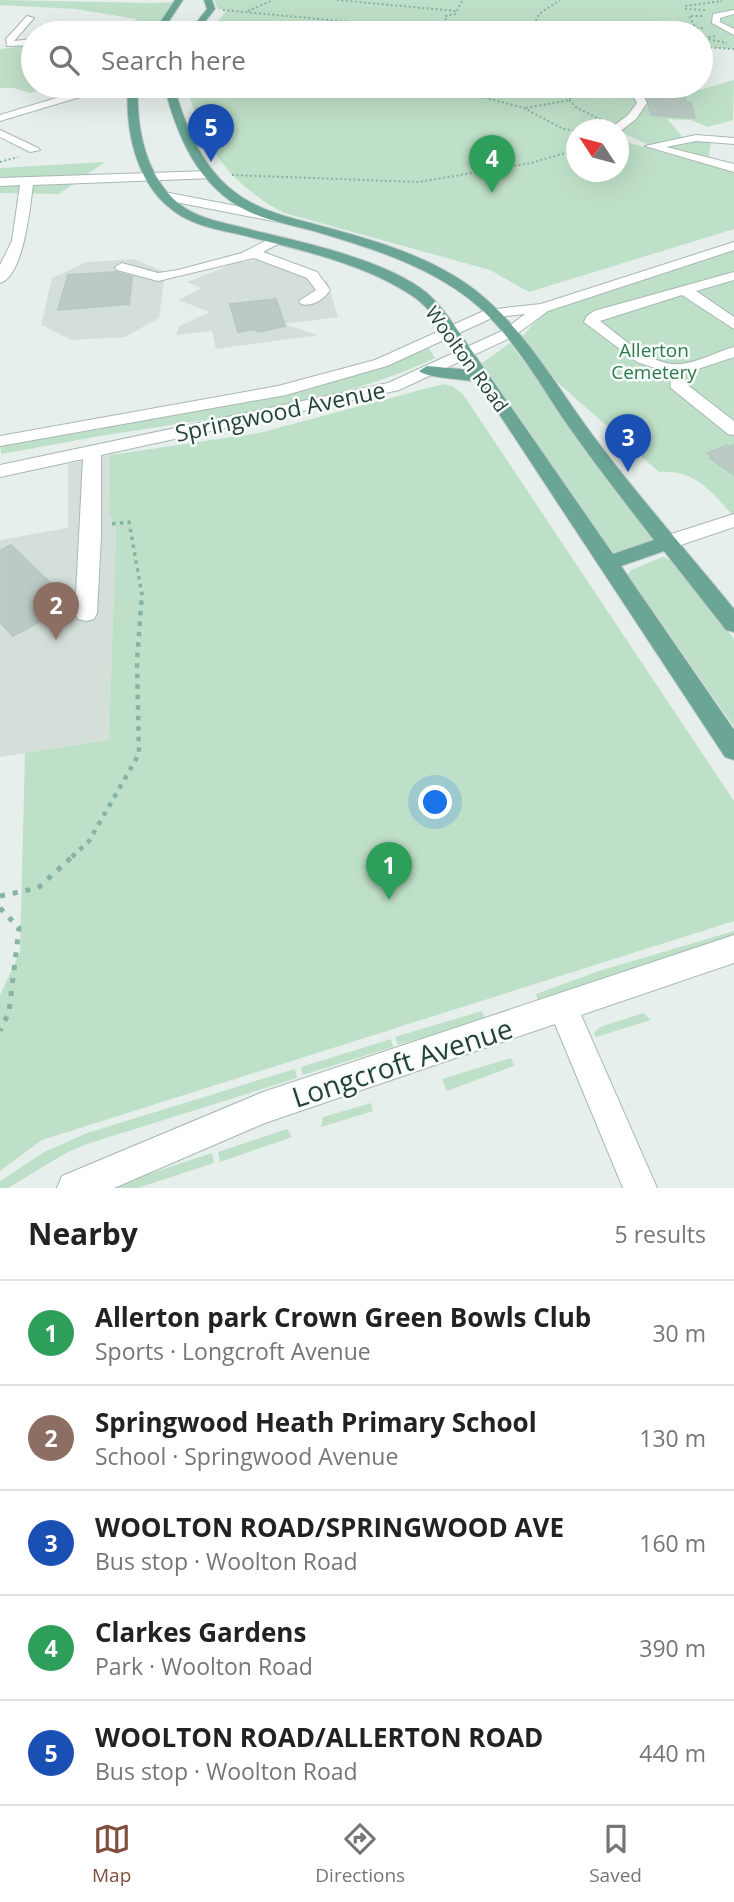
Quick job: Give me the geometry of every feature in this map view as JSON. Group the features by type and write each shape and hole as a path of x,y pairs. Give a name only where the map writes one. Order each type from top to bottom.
{"main road":[{"path":"165,21 179,0"},
{"path":"199,21 210,4"},
{"name":"Woolton Road","path":"134,98 140,151 149,175 164,197 188,215 345,259 418,292 466,352 734,750"},
{"name":"Woolton Road","path":"172,98 183,134 209,174 244,204 278,218 377,245 424,264 486,306 509,333 599,456 734,624"},
{"path":"427,371 458,372 484,379"},
{"path":"607,563 669,542"}],"street":[{"path":"734,12 716,16 716,23 734,32"},
{"path":"27,21 30,18"},
{"path":"21,27 10,39 10,44 21,43"},
{"path":"0,118 66,98"},
{"path":"629,120 642,103 639,98"},
{"path":"0,132 34,150"},
{"path":"641,144 696,138 734,141"},
{"path":"629,140 734,168"},
{"path":"0,182 209,174"},
{"path":"0,279 19,241 19,195 27,181"},
{"path":"164,197 278,218"},
{"path":"122,267 158,277 178,274 253,253 275,240"},
{"name":"Springwood Avenue","path":"0,441 144,413 280,391 381,363 491,313 543,308 734,246"},
{"path":"253,253 312,275 323,290 306,301"},
{"path":"734,276 598,314 592,318 592,322 645,361 678,369 734,352"},
{"path":"684,290 734,324"},
{"name":"Springwood Avenue","path":"1,470 393,387 509,333 543,308"},
{"path":"678,369 677,385 734,430"},
{"path":"86,612 91,537 92,452"},
{"path":"669,542 734,520"},
{"name":"Longcroft Avenue","path":"74,1188 263,1108 734,949"},
{"path":"563,1008 640,1188"}],"path":[{"path":"246,12 273,0"},
{"path":"337,0 456,11"},
{"path":"446,21 445,16 456,11 463,0"},
{"path":"536,21 539,14 560,0"},
{"path":"705,10 686,9 685,6 726,1"},
{"path":"210,4 246,12 337,21"},
{"path":"713,48 734,49"},
{"path":"486,98 524,108 566,129"},
{"path":"524,108 569,100 577,108 598,119"},
{"path":"209,174 419,182 531,163 566,153"},
{"path":"0,896 38,888 89,841 139,754 137,661 143,601 129,522 108,525"},
{"path":"0,908 19,928 9,1012 0,1031"}],"shaded area":[{"path":"267,258 315,281 327,281 338,317 284,324 318,335 216,349 212,331 176,335 179,326 210,312 178,300 202,288 187,282 233,264"},
{"path":"134,259 165,272 159,318 125,337 72,340 41,325 52,278 87,262"},
{"path":"110,455 109,513 116,528 109,741 0,757 0,540 68,528 68,464"}],"green space":[{"path":"0,0 176,2 162,21 134,21 137,19 75,9 0,5"},
{"path":"214,0 734,0 734,49 713,48 713,21 218,21 227,10 218,9"},
{"path":"21,46 21,90 0,88 0,49"},
{"path":"734,80 733,120 708,127 691,120 667,119 687,142 711,141 708,162 651,146 629,136 629,119 566,119 566,182 629,182 629,143 734,172 734,229 529,292 490,270 284,213 248,189 220,161 200,127 190,98 713,98 713,86"},
{"path":"105,162 59,194 0,193 0,168"},
{"name":"Allerton Cemetery","path":"734,250 734,517 710,491 693,478 672,472 659,472 557,382 522,337 546,309"},
{"path":"510,343 658,542 620,556 614,553 576,504 482,363"},
{"path":"428,347 435,358 399,373 323,397 1,454 0,442 394,363"},
{"path":"443,384 452,386 463,394 734,801 734,921 42,1140 0,1171 0,995 20,952 25,753 109,740 116,528 109,513 110,455 259,433"},
{"path":"663,557 675,562 734,639 734,727 628,575 631,570"},
{"path":"734,931 734,939 538,1001 536,994 599,971"},
{"path":"482,1011 485,1019 398,1045 395,1037"},
{"path":"643,1013 651,1020 596,1037 594,1033 600,1027"},
{"path":"391,1039 393,1047 303,1075 301,1067"},
{"path":"511,1058 514,1066 447,1091 442,1079"},
{"path":"295,1069 297,1078 87,1144 66,1153 8,1188 0,1188 0,1181 44,1152 87,1133"},
{"path":"371,1103 373,1111 321,1127 323,1117"},
{"path":"287,1129 292,1137 220,1162 218,1152"},
{"path":"212,1153 214,1163 138,1188 106,1188"}],"building":[{"path":"647,98 685,98 686,102 691,103 695,118 651,115"},
{"path":"116,272 132,277 129,304 58,310 68,275"},
{"path":"276,299 285,326 258,332 255,329 238,332 230,304"},
{"path":"734,445 734,475 707,453"},
{"path":"11,545 72,604 13,636 0,622 0,551"}],"place":[{"name":"WOOLTON ROAD/ALLERTON ROAD","path":"211,162"},
{"name":"Clarkes Gardens","path":"492,193"},
{"name":"WOOLTON ROAD/SPRINGWOOD AVE","path":"628,472"},
{"name":"Springwood Heath Primary School","path":"56,640"},
{"name":"Allerton park Crown Green Bowls Club","path":"389,900"}]}
